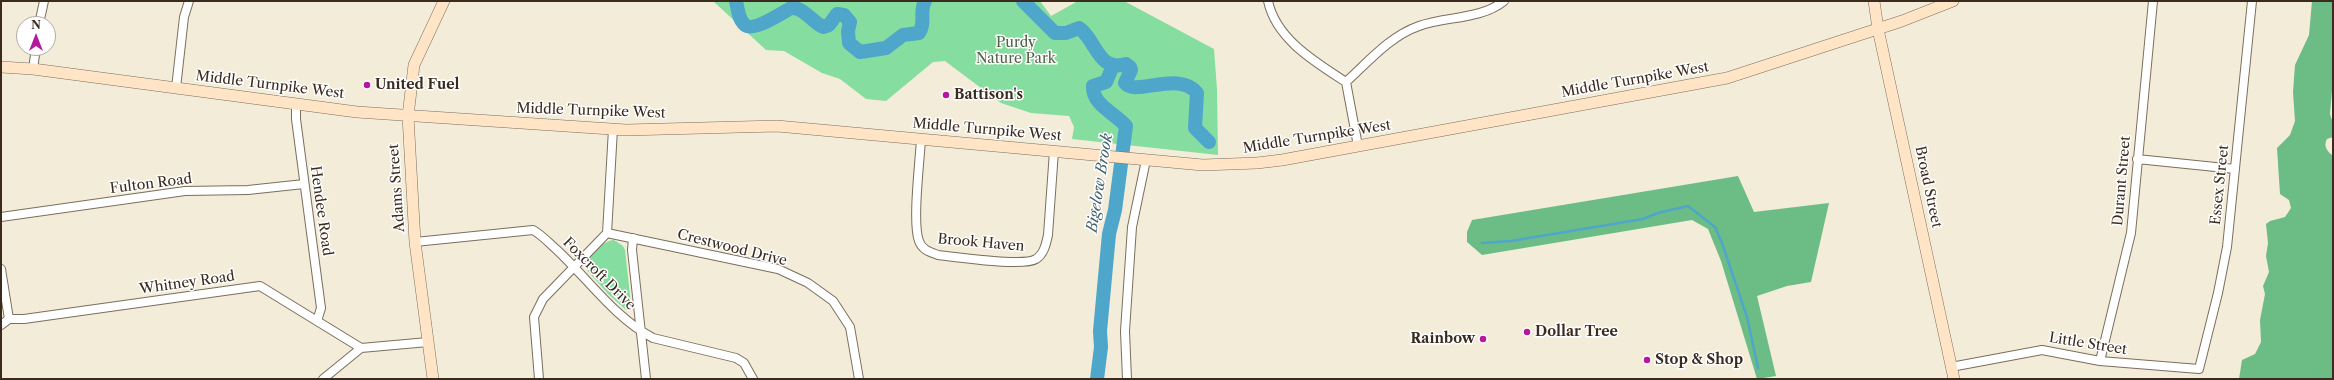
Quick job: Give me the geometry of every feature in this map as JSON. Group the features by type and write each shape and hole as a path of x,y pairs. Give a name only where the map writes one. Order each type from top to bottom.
{"main road":[{"name":"Adams Street","path":"433,379 415,242 408,116 414,65 444,1"},
{"name":"Broad Street","path":"1874,1 1878,29 1954,379"},
{"name":"Middle Turnpike West","path":"1,67 33,69 296,104 408,116 649,130 777,126 921,138 1146,160 1203,164 1257,163 1358,146 1727,78 1878,29 1952,1"}],"street":[{"path":"41,16 44,1"},
{"path":"176,88 184,17 189,1"},
{"path":"1268,1 1277,26 1292,42 1346,82 1358,146"},
{"path":"1346,82 1386,45 1402,34 1419,26 1477,14 1497,7 1504,1"},
{"name":"Durant Street","path":"2100,361 2131,233 2153,1"},
{"name":"Essex Street","path":"2199,369 2218,293 2227,248 2252,1"},
{"path":"33,69 35,56"},
{"name":"Hendee Road","path":"296,104 296,119 321,308 317,321"},
{"path":"539,379 534,317 543,299 607,233 613,129"},
{"name":"Brook Haven","path":"921,138 916,227 919,241 926,251 938,255 1022,262 1036,259 1045,248 1048,235 1054,151"},
{"path":"2137,159 2235,170"},
{"path":"1127,379 1125,331 1132,226 1146,160"},
{"name":"Fulton Road","path":"1,217 185,191 248,190 304,184"},
{"name":"Foxcroft Drive","path":"415,242 533,230 574,266 630,323 641,332 652,338 736,358 744,363 753,379"},
{"name":"Crestwood Drive","path":"607,233 778,269 808,283 833,301 850,326 859,379"},
{"path":"633,238 646,379"},
{"path":"1,269 9,319 1,325"},
{"name":"Whitney Road","path":"9,319 24,319 260,286 361,348"},
{"path":"323,379 361,348 428,342"},
{"name":"Little Street","path":"1951,367 2042,350 2100,361 2199,369"}],"green space":[{"name":"Purdy Nature Park","path":"713,1 1040,1 1051,16 1078,1 1124,1 1214,49 1217,89 1218,155 1072,139 1074,127 1069,116 1031,113 1001,103 945,61 933,62 886,101 866,99 840,79 822,73 784,51 766,50"},
{"path":"2312,1 2333,1 2333,79 2330,114 2333,123 2333,137 2327,139 2325,144 2327,150 2333,156 2333,379 2239,379 2242,360 2255,354 2261,342 2260,320 2265,294 2263,286 2269,272 2266,256 2268,243 2266,224 2270,221 2285,217 2291,208 2289,200 2280,194 2277,148 2290,135 2295,121 2293,92 2295,65 2309,35"},
{"path":"1738,176 1754,212 1829,203 1811,282 1787,286 1757,296 1776,376 1757,379 1721,261 1708,229 1692,220 1482,255 1467,242 1467,232 1472,220"},
{"path":"614,240 623,246 625,250 631,304 630,308 626,310 608,294 586,269 586,264 595,250 604,243"}],"waterway":[{"name":"Bigelow Brook","path":"736,1 741,20 745,25 749,26 761,24 791,8 796,8 804,12 823,27 829,25 837,14 844,15 850,22 848,31 849,43 860,52 886,48 903,35 919,33 922,25 923,5 925,1"},
{"path":"1023,1 1055,33 1066,33 1079,28 1085,33 1098,54 1109,64 1126,64 1130,67 1131,70 1125,83 1130,87 1169,83 1189,87 1197,93 1195,128 1209,142"},
{"name":"Bigelow Brook","path":"1097,379 1101,347 1100,331 1109,234 1115,210 1126,126 1100,104 1094,93 1093,86 1106,82 1113,66"},
{"path":"1482,243 1511,241 1643,219 1658,213 1688,206 1715,227 1722,243 1747,317 1758,368"}],"place":[{"name":"United Fuel","path":"367,85"},
{"name":"Battison's","path":"946,95"},
{"name":"Dollar Tree","path":"1527,332"},
{"name":"Rainbow","path":"1483,339"},
{"name":"Stop & Shop","path":"1647,360"}]}
